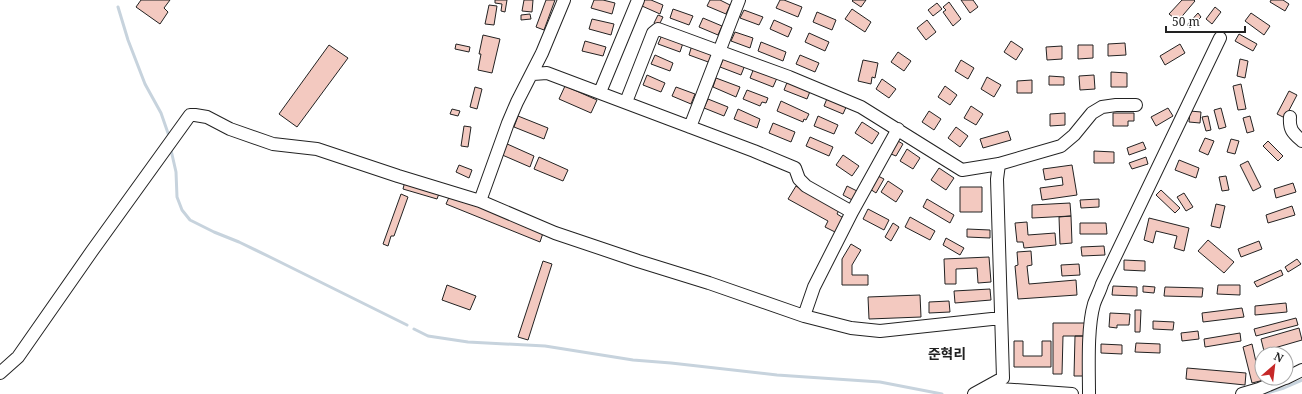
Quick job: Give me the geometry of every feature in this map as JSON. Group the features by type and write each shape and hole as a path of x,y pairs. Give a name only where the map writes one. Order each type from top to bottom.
{"street":[{"path":"480,201 508,123 533,74 564,0"},
{"path":"600,92 638,0"},
{"path":"690,127 739,0"},
{"path":"626,102 653,33 658,29 837,96 861,107 962,170 999,164 1061,146 1074,135 1092,113 1102,107 1136,105"},
{"path":"1089,394 1088,367 1094,305 1102,284 1220,38"},
{"path":"533,74 547,73 600,92 795,168 798,179 806,186 852,212"},
{"path":"0,373 18,357 190,115 195,114 207,117 230,129 273,144 317,149 480,201 555,233 804,316 851,328 880,331 1001,318"},
{"path":"1290,117 1289,126 1293,133 1302,142"},
{"path":"804,316 814,287 852,212 898,129"},
{"path":"974,394 1003,378 997,179 999,164"},
{"path":"1242,394 1266,386"},
{"path":"985,388 1072,394"}],"building":[{"path":"141,0 170,0 164,8 168,12 160,24 136,7"},
{"path":"495,0 507,0 505,12 501,11 502,4 495,3"},
{"path":"524,0 533,0 532,12 522,11"},
{"path":"546,0 555,0 544,30 536,27"},
{"path":"594,0 603,0 615,3 612,14 591,8"},
{"path":"644,0 651,0 663,5 660,14 642,6"},
{"path":"710,0 720,0 730,5 726,14 707,6"},
{"path":"780,0 784,0 802,7 798,17 776,8"},
{"path":"866,0 861,7 852,1"},
{"path":"961,0 973,0 978,7 970,13"},
{"path":"1182,0 1195,1 1178,21 1169,14"},
{"path":"1271,0 1283,0 1289,4 1285,11 1270,2"},
{"path":"949,2 961,19 953,26 943,12 946,10 943,7"},
{"path":"937,3 942,9 933,16 928,10"},
{"path":"489,5 497,6 494,25 485,24"},
{"path":"1215,7 1221,12 1212,24 1206,19"},
{"path":"673,9 693,16 689,25 670,18"},
{"path":"852,9 871,22 865,32 845,19"},
{"path":"744,10 763,17 759,25 740,18"},
{"path":"817,12 836,20 832,30 813,22"},
{"path":"1198,13 1201,17 1190,28 1187,25"},
{"path":"1251,13 1270,26 1264,35 1245,21"},
{"path":"530,14 531,19 521,20 521,15"},
{"path":"658,15 663,17 659,25 654,23"},
{"path":"703,18 722,26 718,35 699,27"},
{"path":"592,19 614,24 611,35 589,29"},
{"path":"774,20 792,28 788,37 770,29"},
{"path":"927,20 936,32 926,40 917,28"},
{"path":"735,32 753,38 750,48 731,41"},
{"path":"809,33 829,42 825,51 805,42"},
{"path":"1239,34 1257,44 1253,51 1235,41"},
{"path":"483,35 500,39 492,73 478,70 481,54 479,54"},
{"path":"662,35 683,43 680,52 658,44"},
{"path":"585,41 606,47 603,56 582,51"},
{"path":"1011,41 1023,49 1016,60 1004,52"},
{"path":"761,42 786,52 783,61 758,51"},
{"path":"1125,43 1126,55 1108,56 1108,44"},
{"path":"456,44 470,47 469,52 455,49"},
{"path":"1180,44 1185,53 1165,65 1160,56"},
{"path":"329,45 348,58 297,127 279,114"},
{"path":"692,45 714,54 711,63 689,55"},
{"path":"1078,45 1093,45 1093,58 1078,59"},
{"path":"1062,46 1062,59 1047,60 1046,47"},
{"path":"898,52 911,61 904,71 891,62"},
{"path":"655,55 673,63 670,71 651,64"},
{"path":"800,55 819,63 815,72 796,64"},
{"path":"724,57 745,65 741,75 720,67"},
{"path":"1240,59 1248,61 1245,78 1237,76"},
{"path":"863,60 878,63 875,78 872,77 871,84 858,81"},
{"path":"961,60 974,68 968,79 955,71"},
{"path":"754,68 777,78 773,87 750,78"},
{"path":"1111,72 1127,73 1127,87 1111,87"},
{"path":"647,75 665,83 661,92 643,85"},
{"path":"1094,75 1095,89 1080,90 1079,76"},
{"path":"1049,76 1064,77 1064,85 1049,85"},
{"path":"987,77 1001,85 994,97 981,89"},
{"path":"716,78 740,87 736,97 713,87"},
{"path":"882,79 896,89 889,98 876,89"},
{"path":"788,80 811,89 807,99 784,90"},
{"path":"1032,80 1032,93 1017,93 1017,81"},
{"path":"1241,84 1246,109 1238,110 1233,86"},
{"path":"565,86 597,100 591,113 559,99"},
{"path":"945,86 957,95 950,105 938,97"},
{"path":"475,87 482,89 477,109 470,107"},
{"path":"676,87 695,94 691,104 672,96"},
{"path":"747,90 768,98 766,103 762,102 760,106 743,99"},
{"path":"1289,91 1297,95 1285,118 1277,114"},
{"path":"828,96 847,105 843,114 824,106"},
{"path":"708,99 728,107 724,116 704,108"},
{"path":"781,101 809,114 806,120 804,119 803,122 777,111"},
{"path":"971,106 983,114 976,125 964,118"},
{"path":"1168,108 1173,116 1156,126 1151,117"},
{"path":"1221,108 1226,127 1219,129 1214,110"},
{"path":"452,109 460,111 458,116 450,114"},
{"path":"738,109 760,119 757,128 734,119"},
{"path":"929,111 941,119 934,130 922,122"},
{"path":"1190,111 1201,112 1200,123 1189,122"},
{"path":"1065,113 1065,125 1050,126 1050,114"},
{"path":"1113,113 1134,113 1134,121 1128,121 1128,126 1113,126"},
{"path":"518,116 548,128 544,139 514,127"},
{"path":"818,116 838,125 834,134 814,126"},
{"path":"1208,116 1211,130 1206,131 1202,117"},
{"path":"1250,116 1254,131 1247,133 1243,118"},
{"path":"862,122 879,133 872,144 855,133"},
{"path":"773,123 795,132 791,142 769,133"},
{"path":"464,126 471,127 468,147 461,146"},
{"path":"956,127 968,136 960,147 948,138"},
{"path":"1008,131 1011,140 983,148 980,139"},
{"path":"810,137 833,147 829,156 806,146"},
{"path":"1205,138 1214,141 1208,155 1199,151"},
{"path":"1231,139 1239,141 1235,154 1227,152"},
{"path":"898,141 903,144 896,156 891,154"},
{"path":"1268,141 1283,156 1278,161 1263,146"},
{"path":"1143,142 1146,149 1129,155 1127,148"},
{"path":"505,143 534,156 530,167 500,154"},
{"path":"907,149 920,158 913,169 900,161"},
{"path":"1094,151 1114,152 1114,163 1094,163"},
{"path":"843,155 859,166 852,176 836,165"},
{"path":"539,157 568,170 563,181 534,169"},
{"path":"1146,157 1148,164 1132,169 1129,163"},
{"path":"1179,160 1199,168 1196,178 1175,170"},
{"path":"1248,161 1261,187 1253,191 1240,165"},
{"path":"459,165 472,170 469,178 456,172"},
{"path":"1072,165 1077,195 1042,200 1040,188 1063,185 1062,177 1045,180 1043,169"},
{"path":"939,168 954,178 946,190 931,180"},
{"path":"878,176 884,179 876,193 870,189"},
{"path":"1226,176 1229,190 1222,191 1219,177"},
{"path":"405,181 440,191 437,199 403,189"},
{"path":"888,181 903,191 896,202 881,192"},
{"path":"1293,183 1296,192 1276,198 1274,189"},
{"path":"796,186 839,210 837,214 845,219 837,233 825,227 828,221 788,199"},
{"path":"847,186 859,192 854,201 843,195"},
{"path":"960,187 982,187 982,212 960,212"},
{"path":"1161,190 1180,208 1175,213 1156,195"},
{"path":"1184,193 1193,207 1186,211 1177,197"},
{"path":"401,194 408,197 394,236 391,236 388,246 383,244"},
{"path":"450,195 543,233 540,242 446,204"},
{"path":"927,199 954,215 950,223 923,207"},
{"path":"1099,199 1099,207 1081,208 1080,200"},
{"path":"1070,203 1071,216 1032,218 1032,205"},
{"path":"1216,204 1225,206 1220,228 1211,226"},
{"path":"1292,206 1295,215 1268,223 1266,215"},
{"path":"868,209 889,220 884,230 863,219"},
{"path":"1071,216 1072,243 1060,244 1059,217"},
{"path":"910,217 935,231 930,240 905,227"},
{"path":"1149,218 1189,228 1184,251 1174,248 1177,236 1156,231 1153,243 1144,240"},
{"path":"1027,222 1028,235 1055,233 1056,245 1024,248 1023,242 1017,242 1015,223"},
{"path":"893,223 899,227 891,241 885,237"},
{"path":"1080,223 1106,223 1107,234 1080,234"},
{"path":"967,229 990,230 990,238 967,237"},
{"path":"946,238 964,248 960,255 943,245"},
{"path":"1208,240 1234,262 1224,273 1198,251"},
{"path":"1259,241 1262,249 1241,257 1238,249"},
{"path":"851,244 861,250 852,265 852,275 868,275 868,285 842,285 842,259"},
{"path":"1104,246 1105,255 1082,256 1081,247"},
{"path":"1031,251 1032,265 1027,266 1029,284 1076,280 1077,295 1018,299 1015,266 1018,265 1017,252"},
{"path":"989,257 991,282 978,283 977,268 956,269 956,284 945,284 944,259"},
{"path":"1297,259 1301,264 1288,272 1285,267"},
{"path":"1124,260 1145,261 1145,271 1124,270"},
{"path":"543,261 552,264 528,340 518,337"},
{"path":"1079,264 1080,275 1062,276 1061,265"},
{"path":"1281,270 1283,275 1257,287 1254,282"},
{"path":"447,285 476,296 470,310 442,300"},
{"path":"1218,285 1240,285 1240,295 1217,294"},
{"path":"1113,286 1137,287 1137,296 1112,295"},
{"path":"1143,286 1155,287 1154,293 1143,292"},
{"path":"1165,287 1203,288 1202,297 1164,296"},
{"path":"990,289 991,300 955,303 954,291"},
{"path":"920,295 921,317 869,319 868,297"},
{"path":"949,301 950,312 929,313 929,302"},
{"path":"1286,303 1287,312 1255,315 1255,306"},
{"path":"1242,308 1244,317 1203,322 1202,313"},
{"path":"1135,310 1141,310 1140,332 1135,332"},
{"path":"1110,313 1130,314 1129,325 1117,325 1117,328 1109,327"},
{"path":"1296,318 1298,325 1256,336 1254,329"},
{"path":"1153,321 1174,322 1173,330 1153,329"},
{"path":"1053,323 1087,323 1087,336 1063,336 1062,374 1053,374"},
{"path":"1299,328 1302,340 1281,346 1263,346 1261,339"},
{"path":"1198,331 1199,339 1182,341 1181,333"},
{"path":"1240,333 1241,341 1205,347 1204,339"},
{"path":"1075,336 1087,336 1087,376 1074,376"},
{"path":"1014,341 1023,341 1023,356 1042,356 1042,341 1051,341 1051,367 1014,367"},
{"path":"1136,343 1160,344 1160,353 1135,352"},
{"path":"1101,344 1122,345 1122,354 1101,353"},
{"path":"1252,344 1254,353 1254,382 1252,383 1243,347"},
{"path":"1187,368 1246,373 1245,385 1186,379"}],"waterway":[{"path":"118,7 128,40 145,84 161,113 169,136"},
{"path":"171,150 176,172 177,197 182,210 190,220 239,242 407,325"},
{"path":"414,329 428,336 468,342 545,346 633,360 777,375 880,382 942,394"},
{"path":"1264,394 1284,388 1302,380"}],"district":[{"name":"준혁리","path":"947,354"}]}
